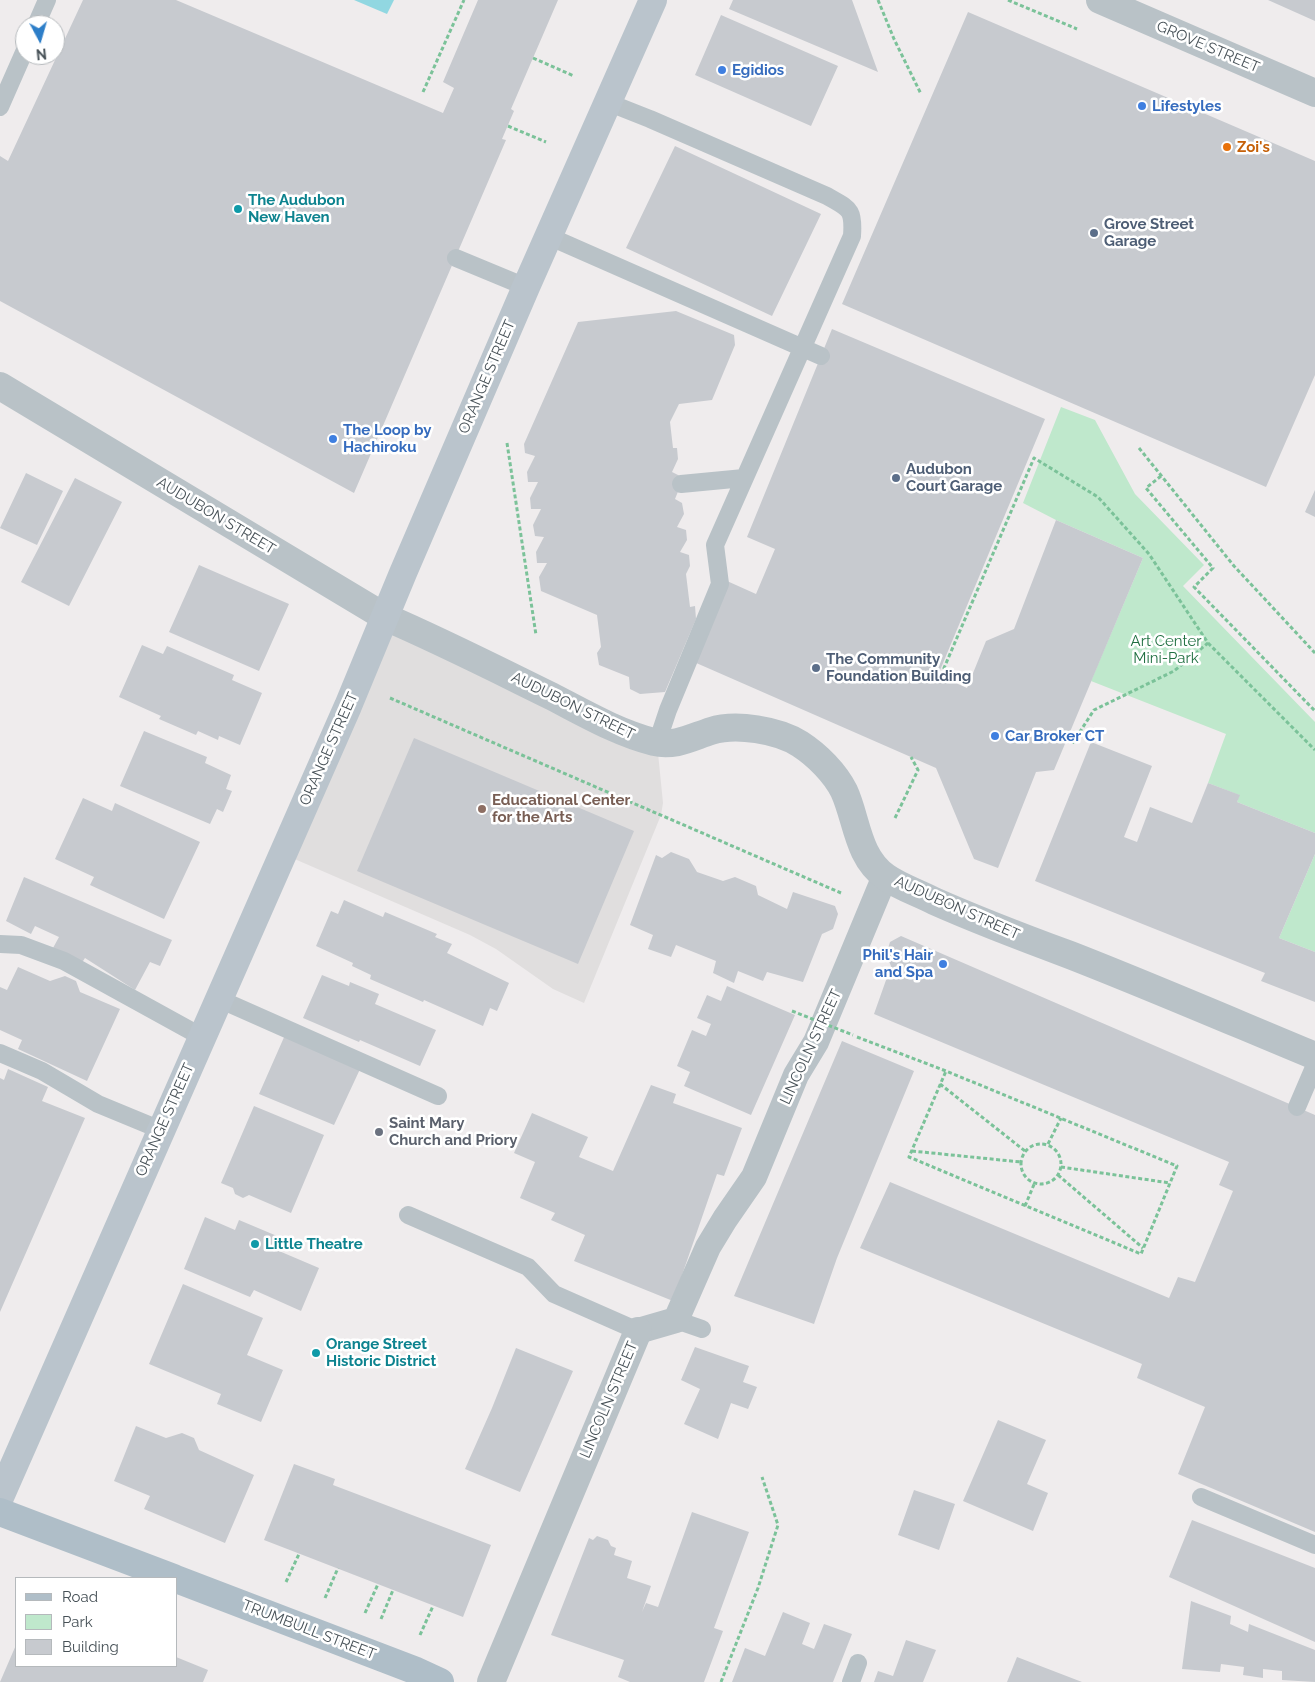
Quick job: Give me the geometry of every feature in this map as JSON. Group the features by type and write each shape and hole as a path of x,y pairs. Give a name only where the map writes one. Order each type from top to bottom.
{"main road":[{"name":"ORANGE STREET","path":"0,1497 348,706 548,236 653,0"},
{"name":"TRUMBULL STREET","path":"0,1512 170,1577"},
{"name":"TRUMBULL STREET","path":"178,1580 414,1670 440,1682"}],"street":[{"name":"GROVE STREET","path":"1100,0 1315,93"},
{"name":"AUDUBON STREET","path":"0,387 385,617 435,638 619,730 657,743 668,744 732,727 764,730 799,743 835,776 844,792 863,848 873,864 885,876 926,897 994,926 1082,960 1315,1056"},
{"name":"LINCOLN STREET","path":"491,1682 638,1331 676,1320 708,1247 754,1177 796,1075 816,1042 885,876"}],"lane":[{"path":"40,15 47,0"},
{"path":"0,107 18,65"},
{"path":"607,102 827,196 847,208 853,219 852,236 715,545 720,584 668,710 657,743"},
{"path":"548,236 821,356"},
{"path":"456,258 526,287"},
{"path":"681,484 744,478"},
{"path":"0,944 21,945 64,961 202,1037"},
{"path":"219,999 438,1096"},
{"path":"0,1053 42,1072 98,1104 161,1130"},
{"path":"1297,1107 1315,1065"},
{"path":"408,1215 528,1268 554,1294 638,1331"},
{"path":"676,1320 702,1330"},
{"path":"1201,1497 1315,1545"},
{"path":"851,1682 858,1663"}],"path":[{"path":"423,92 464,0"},
{"path":"878,0 894,39 921,94"},
{"path":"533,58 574,76"},
{"path":"508,126 546,142"},
{"path":"508,442 536,635"},
{"path":"1138,448 1234,566 1315,653"},
{"path":"941,675 1034,458 1098,498 1149,554 1208,643 1315,750"},
{"path":"1161,476 1146,488 1213,568 1194,587 1315,711"},
{"path":"1072,744 1094,710 1174,672 1208,643"},
{"path":"387,697 847,896"},
{"path":"895,818 918,770 911,757"},
{"path":"792,1011 946,1071 1177,1166 1141,1254 909,1158 946,1071"},
{"path":"940,1084 1025,1151"},
{"path":"1048,1144 1061,1118"},
{"path":"1038,1143 1048,1144 1059,1154 1061,1167 1058,1175 1052,1182 1040,1184 1028,1179 1022,1172 1020,1165 1025,1151 1038,1143"},
{"path":"912,1151 1022,1162"},
{"path":"1061,1167 1170,1183"},
{"path":"1058,1175 1143,1248"},
{"path":"1024,1206 1034,1182"},
{"path":"721,1682 758,1588 778,1525 762,1477"},
{"path":"286,1582 299,1554"},
{"path":"325,1598 338,1568"},
{"path":"365,1613 378,1584"},
{"path":"381,1619 393,1590"},
{"path":"420,1635 433,1606"}],"shaded area":[{"name":"Educational Center for the Arts","path":"385,617 657,743 663,803 661,815 584,1003 553,989 496,949 470,935 283,854"}],"green space":[{"name":"Art Center Mini-Park","path":"1061,407 1095,420 1135,494 1204,565 1183,586 1315,722 1315,833 1237,802 1239,795 1208,783 1226,734 1091,681 1143,558 1056,520 1023,503"},
{"path":"1315,854 1315,952 1279,938"}],"water":[{"path":"354,0 394,0 387,14"}],"building":[{"name":"The Audubon New Haven","path":"83,0 176,0 443,113 454,88 443,82 478,0 558,0 511,109 514,111 502,139 506,140 354,493 0,301 0,156 8,161 53,65 65,65 65,39"},
{"path":"733,0 852,0 878,72 729,9"},
{"path":"1268,0 1315,0 1315,21"},
{"name":"Grove Street Garage","path":"968,12 1315,161 1315,375 1266,487 842,304"},
{"path":"721,15 838,66 811,126 695,75"},
{"path":"675,146 821,214 772,316 626,248"},
{"path":"676,311 734,335 735,345 712,400 679,404 670,422 673,448 677,448 678,459 672,472 680,476 681,484 675,499 682,503 684,514 677,527 686,530 687,540 680,552 689,555 690,566 686,574 690,607 695,606 696,619 665,692 640,694 630,689 629,677 599,665 597,653 601,647 597,615 541,591 539,577 547,563 537,563 536,552 544,537 535,536 533,525 541,509 531,509 530,498 538,482 528,482 527,472 535,456 525,453 524,444 578,322"},
{"path":"832,329 1045,419 938,675 967,688 986,641 1014,629 1056,520 1143,558 1054,770 1036,772 998,868 974,859 936,768 694,662 727,581 756,594 775,549 747,537"},
{"path":"26,473 63,491 37,545 0,528"},
{"path":"75,478 122,502 69,606 21,582"},
{"path":"1315,490 1315,517 1305,512"},
{"path":"199,565 289,604 259,671 169,632"},
{"path":"142,645 163,654 167,646 234,675 232,680 262,693 240,745 219,736 218,740 198,731 196,735 159,719 161,716 119,697"},
{"path":"144,731 207,757 205,763 231,775 226,789 232,791 223,812 217,809 210,824 120,786"},
{"path":"414,738 634,831 578,964 357,871"},
{"path":"1091,742 1152,766 1124,837 1137,842 1150,807 1192,823 1208,783 1240,795 1237,802 1315,833 1315,854 1279,938 1315,952 1315,1002 1261,981 1265,973 1035,881"},
{"path":"83,798 112,811 115,803 200,842 164,919 90,885 94,877 55,859"},
{"path":"671,852 689,859 697,872 723,881 735,877 756,886 758,895 787,909 793,892 835,906 838,914 833,929 822,934 803,982 767,972 763,981 738,971 734,983 713,973 716,961 676,945 671,957 648,949 653,935 630,925 656,855 662,858"},
{"path":"24,877 172,940 160,966 150,962 135,990 85,958 81,964 53,948 59,937 35,926 31,934 6,921"},
{"path":"344,900 383,917 385,912 437,934 435,937 452,944 447,953 509,983 497,1011 490,1008 483,1026 370,979 371,975 352,966 353,963 316,946 331,911 338,914"},
{"path":"901,936 1315,1115 1315,1532 1178,1474 1205,1407 1137,1378 1142,1364 860,1248 890,1182 1169,1298 1178,1277 1195,1282 1233,1191 1219,1185 1229,1162 874,1014 891,966 886,955 890,942"},
{"path":"18,967 50,981 65,976 76,981 80,992 120,1009 87,1081 18,1049 22,1040 0,1030 0,987 7,990"},
{"path":"322,975 349,986 350,982 379,994 375,1004 436,1030 420,1066 303,1018"},
{"path":"727,986 795,1015 751,1115 684,1086 690,1072 677,1066 692,1030 706,1036 711,1024 697,1018 707,995 721,1001"},
{"path":"285,1035 361,1067 334,1125 259,1094"},
{"path":"842,1041 914,1071 837,1258 814,1324 734,1296"},
{"path":"8,1069 48,1087 42,1101 85,1118 0,1312 0,1078 4,1080"},
{"path":"651,1085 676,1094 673,1103 742,1128 724,1176 717,1174 673,1301 574,1261 585,1235 551,1220 555,1213 520,1198 535,1162 514,1153 532,1113 588,1137 579,1157 613,1171"},
{"path":"254,1106 324,1135 291,1213 249,1195 243,1198 235,1194 233,1188 221,1183"},
{"path":"205,1217 235,1230 239,1220 277,1236 272,1248 319,1268 301,1311 254,1290 250,1297 184,1269"},
{"path":"183,1284 263,1318 247,1355 283,1370 261,1422 217,1404 221,1394 149,1364"},
{"path":"695,1347 749,1366 743,1382 757,1387 748,1409 731,1403 718,1439 684,1424 700,1389 681,1380"},
{"path":"516,1348 573,1371 520,1492 465,1469"},
{"path":"998,1420 1046,1440 1027,1484 1048,1493 1033,1531 963,1501"},
{"path":"136,1426 166,1438 182,1433 194,1438 199,1450 254,1475 225,1543 144,1509 150,1496 114,1481"},
{"path":"294,1464 335,1479 333,1485 491,1545 463,1617 264,1540"},
{"path":"914,1490 955,1504 939,1550 898,1535"},
{"path":"692,1512 749,1532 714,1628 723,1631 704,1682 630,1682 618,1677 624,1660 551,1635 589,1538 593,1540 597,1536 608,1540 611,1546 616,1548 614,1555 632,1561 627,1578 651,1586 642,1612 646,1603 658,1607"},
{"path":"1192,1520 1315,1568 1315,1642 1169,1577"},
{"path":"1191,1601 1231,1616 1230,1624 1248,1632 1249,1624 1315,1650 1315,1682 1282,1680 1282,1671 1263,1669 1263,1678 1243,1675 1244,1667 1221,1664 1220,1672 1182,1669"},
{"path":"783,1612 810,1623 802,1644 814,1649 824,1624 852,1634 833,1682 732,1682 745,1648 765,1656"},
{"path":"906,1640 936,1650 923,1682 874,1682 878,1671 893,1676"},
{"path":"15,1647 15,1667 178,1667 178,1658 208,1670 203,1682 0,1682"},
{"path":"1017,1657 1082,1682 1007,1682"}],"place":[{"name":"Egidios","path":"722,70"},
{"name":"Lifestyles","path":"1142,106"},
{"name":"Zoi's","path":"1227,147"},
{"name":"The Audubon New Haven","path":"238,209"},
{"name":"Grove Street Garage","path":"1094,233"},
{"name":"The Loop by Hachiroku","path":"333,439"},
{"name":"Audubon Court Garage","path":"896,478"},
{"name":"The Community Foundation Building","path":"816,668"},
{"name":"Car Broker CT","path":"995,736"},
{"name":"Educational Center for the Arts","path":"482,809"},
{"name":"Phil's Hair and Spa","path":"943,964"},
{"name":"Saint Mary Church and Priory","path":"379,1132"},
{"name":"Little Theatre","path":"255,1244"},
{"name":"Orange Street Historic District","path":"316,1353"}]}
